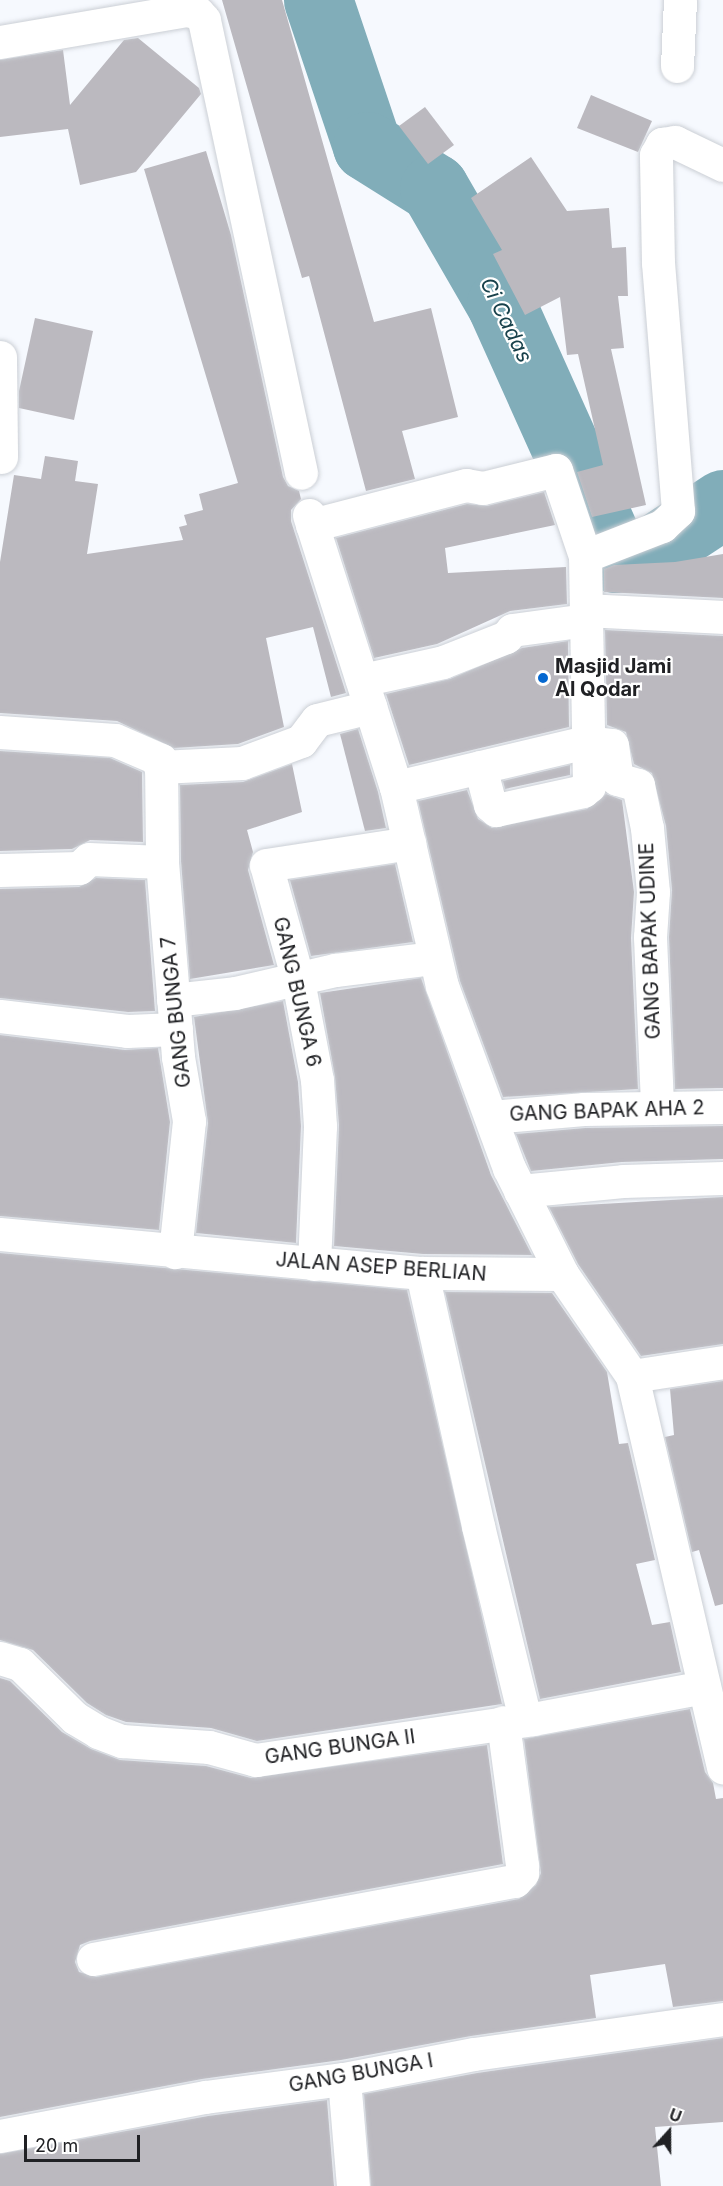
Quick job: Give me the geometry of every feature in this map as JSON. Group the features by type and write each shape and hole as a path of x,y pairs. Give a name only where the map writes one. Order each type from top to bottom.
{"street":[{"path":"677,66 680,0"},
{"path":"0,42 102,12 188,10 198,13 204,20 301,472"},
{"path":"602,550 662,526 678,511 660,297 656,155 662,144 675,142 723,165"},
{"path":"0,357 1,457"},
{"path":"480,767 490,805 496,810 537,803 583,791 589,786 587,615 602,550 556,470 483,488 466,484 310,520 396,787 434,957 490,1117 520,1191 562,1274 632,1376 723,1768"},
{"path":"0,732 114,740 155,755 161,760 160,769 242,763 301,741 317,720 366,693 506,637 512,630 587,615 723,617"},
{"path":"396,787 587,742"},
{"name":"GANG BAPAK UDINE","path":"587,742 612,745 617,779 638,785 647,828 653,892 650,937 657,1107"},
{"name":"GANG BUNGA 7","path":"160,769 162,862 174,1015 189,1121 175,1251"},
{"name":"GANG BUNGA 6","path":"314,1264 320,1126 317,1080 298,980 266,865 409,843"},
{"path":"0,870 79,868 89,859 162,862"},
{"path":"0,1016 127,1031 174,1015 335,970 434,957"},
{"name":"GANG BAPAK AHA 2","path":"490,1117 657,1107 723,1107"},
{"path":"520,1191 623,1181 723,1178"},
{"name":"JALAN ASEP BERLIAN","path":"0,1234 422,1273 562,1274"},
{"path":"93,1959 514,1881 522,1873 516,1720 524,1714 478,1526 422,1273"},
{"path":"632,1376 723,1362"},
{"name":"GANG BUNGA II","path":"0,1658 20,1664 75,1718 98,1732 122,1741 210,1747 256,1760 704,1688"},
{"name":"GANG BUNGA I","path":"0,2136 205,2097 344,2079 474,2054 723,2019"},
{"path":"344,2079 353,2186"}],"building":[{"path":"222,0 282,0 374,322 431,308 458,417 402,431 415,479 366,491 309,276 302,278"},
{"path":"138,38 199,88 201,94 136,172 80,185 68,129 0,137 0,60 63,50 70,105 124,40"},
{"path":"591,95 652,121 638,152 577,128"},
{"path":"425,107 454,145 428,164 399,126"},
{"path":"206,151 231,235 283,477 288,486 299,491 301,499 291,510 291,521 346,693 331,697 313,627 266,638 284,727 238,744 174,748 117,721 0,713 0,562 14,475 41,479 45,456 78,461 75,481 98,484 87,554 183,540 179,527 187,525 184,515 203,510 199,494 238,483 144,169"},
{"path":"531,157 567,211 609,208 612,248 626,247 628,296 618,296 624,348 611,349 646,505 592,517 577,472 603,465 578,354 567,355 560,297 525,315 493,254 502,250 471,198"},
{"path":"35,318 93,331 74,420 19,408 19,391"},
{"path":"544,492 555,525 445,548 448,573 566,567 567,604 510,611 437,644 374,658 336,538 467,504 487,506"},
{"path":"723,554 723,598 604,592 604,569 614,565 675,562"},
{"path":"605,630 723,636 723,1088 675,1089 669,937 672,890 666,826 652,773 634,764 626,732 607,725"},
{"path":"568,641 569,727 409,765 386,694 450,679 522,648"},
{"path":"358,729 378,792 386,828 365,831 340,734"},
{"path":"0,751 110,758 142,772 143,842 90,840 72,849 0,851"},
{"path":"292,764 302,812 247,830 253,852 248,870 274,965 190,979 181,861 180,785 243,782"},
{"path":"570,765 570,775 505,789 503,781"},
{"path":"467,790 478,819 492,828 587,809 606,794 622,800 634,892 631,938 638,1089 503,1097 460,981 418,801"},
{"path":"395,864 413,942 311,956 290,880"},
{"path":"96,878 145,880 155,1011 128,1012 0,998 0,889 79,887"},
{"path":"421,978 491,1175 532,1255 423,1254 334,1246 339,1125 335,1077 320,993"},
{"path":"283,1001 298,1082 301,1126 296,1243 196,1233 208,1123 194,1017"},
{"path":"0,1035 125,1050 158,1048 170,1122 159,1230 0,1216"},
{"path":"723,1126 723,1159 622,1162 531,1171 516,1134 585,1128"},
{"path":"723,1197 723,1344 641,1356 578,1264 549,1207"},
{"path":"0,1253 407,1290 502,1704 257,1741 211,1728 126,1722 106,1715 87,1703 33,1650 0,1640"},
{"path":"445,1292 552,1293 607,1372 619,1444 628,1443 655,1560 636,1564 652,1625 670,1622 681,1672 540,1699"},
{"path":"723,1381 723,1604 715,1606 699,1550 692,1552 665,1437 674,1435 670,1389"},
{"path":"0,1678 10,1681 62,1732 91,1749 120,1760 206,1766 251,1778 487,1745 503,1864 90,1941 80,1945 75,1962 79,1972 96,1977 519,1899 536,1885 541,1873 524,1739 690,1709 705,1772 713,1783 716,1799 723,1798 723,2001 673,2007 665,1964 590,1975 596,2018 471,2036 341,2060 202,2079 0,2117"},
{"path":"723,2038 723,2122 655,2127 661,2186 371,2186 364,2094 477,2073"},
{"path":"327,2100 334,2186 0,2186 0,2154 208,2116"}],"waterway":[{"name":"Ci Cadas","path":"318,0 367,146 434,188 501,304 615,558 653,550 723,504"}],"place":[{"name":"Masjid Jami Al Qodar","path":"543,678"}]}
